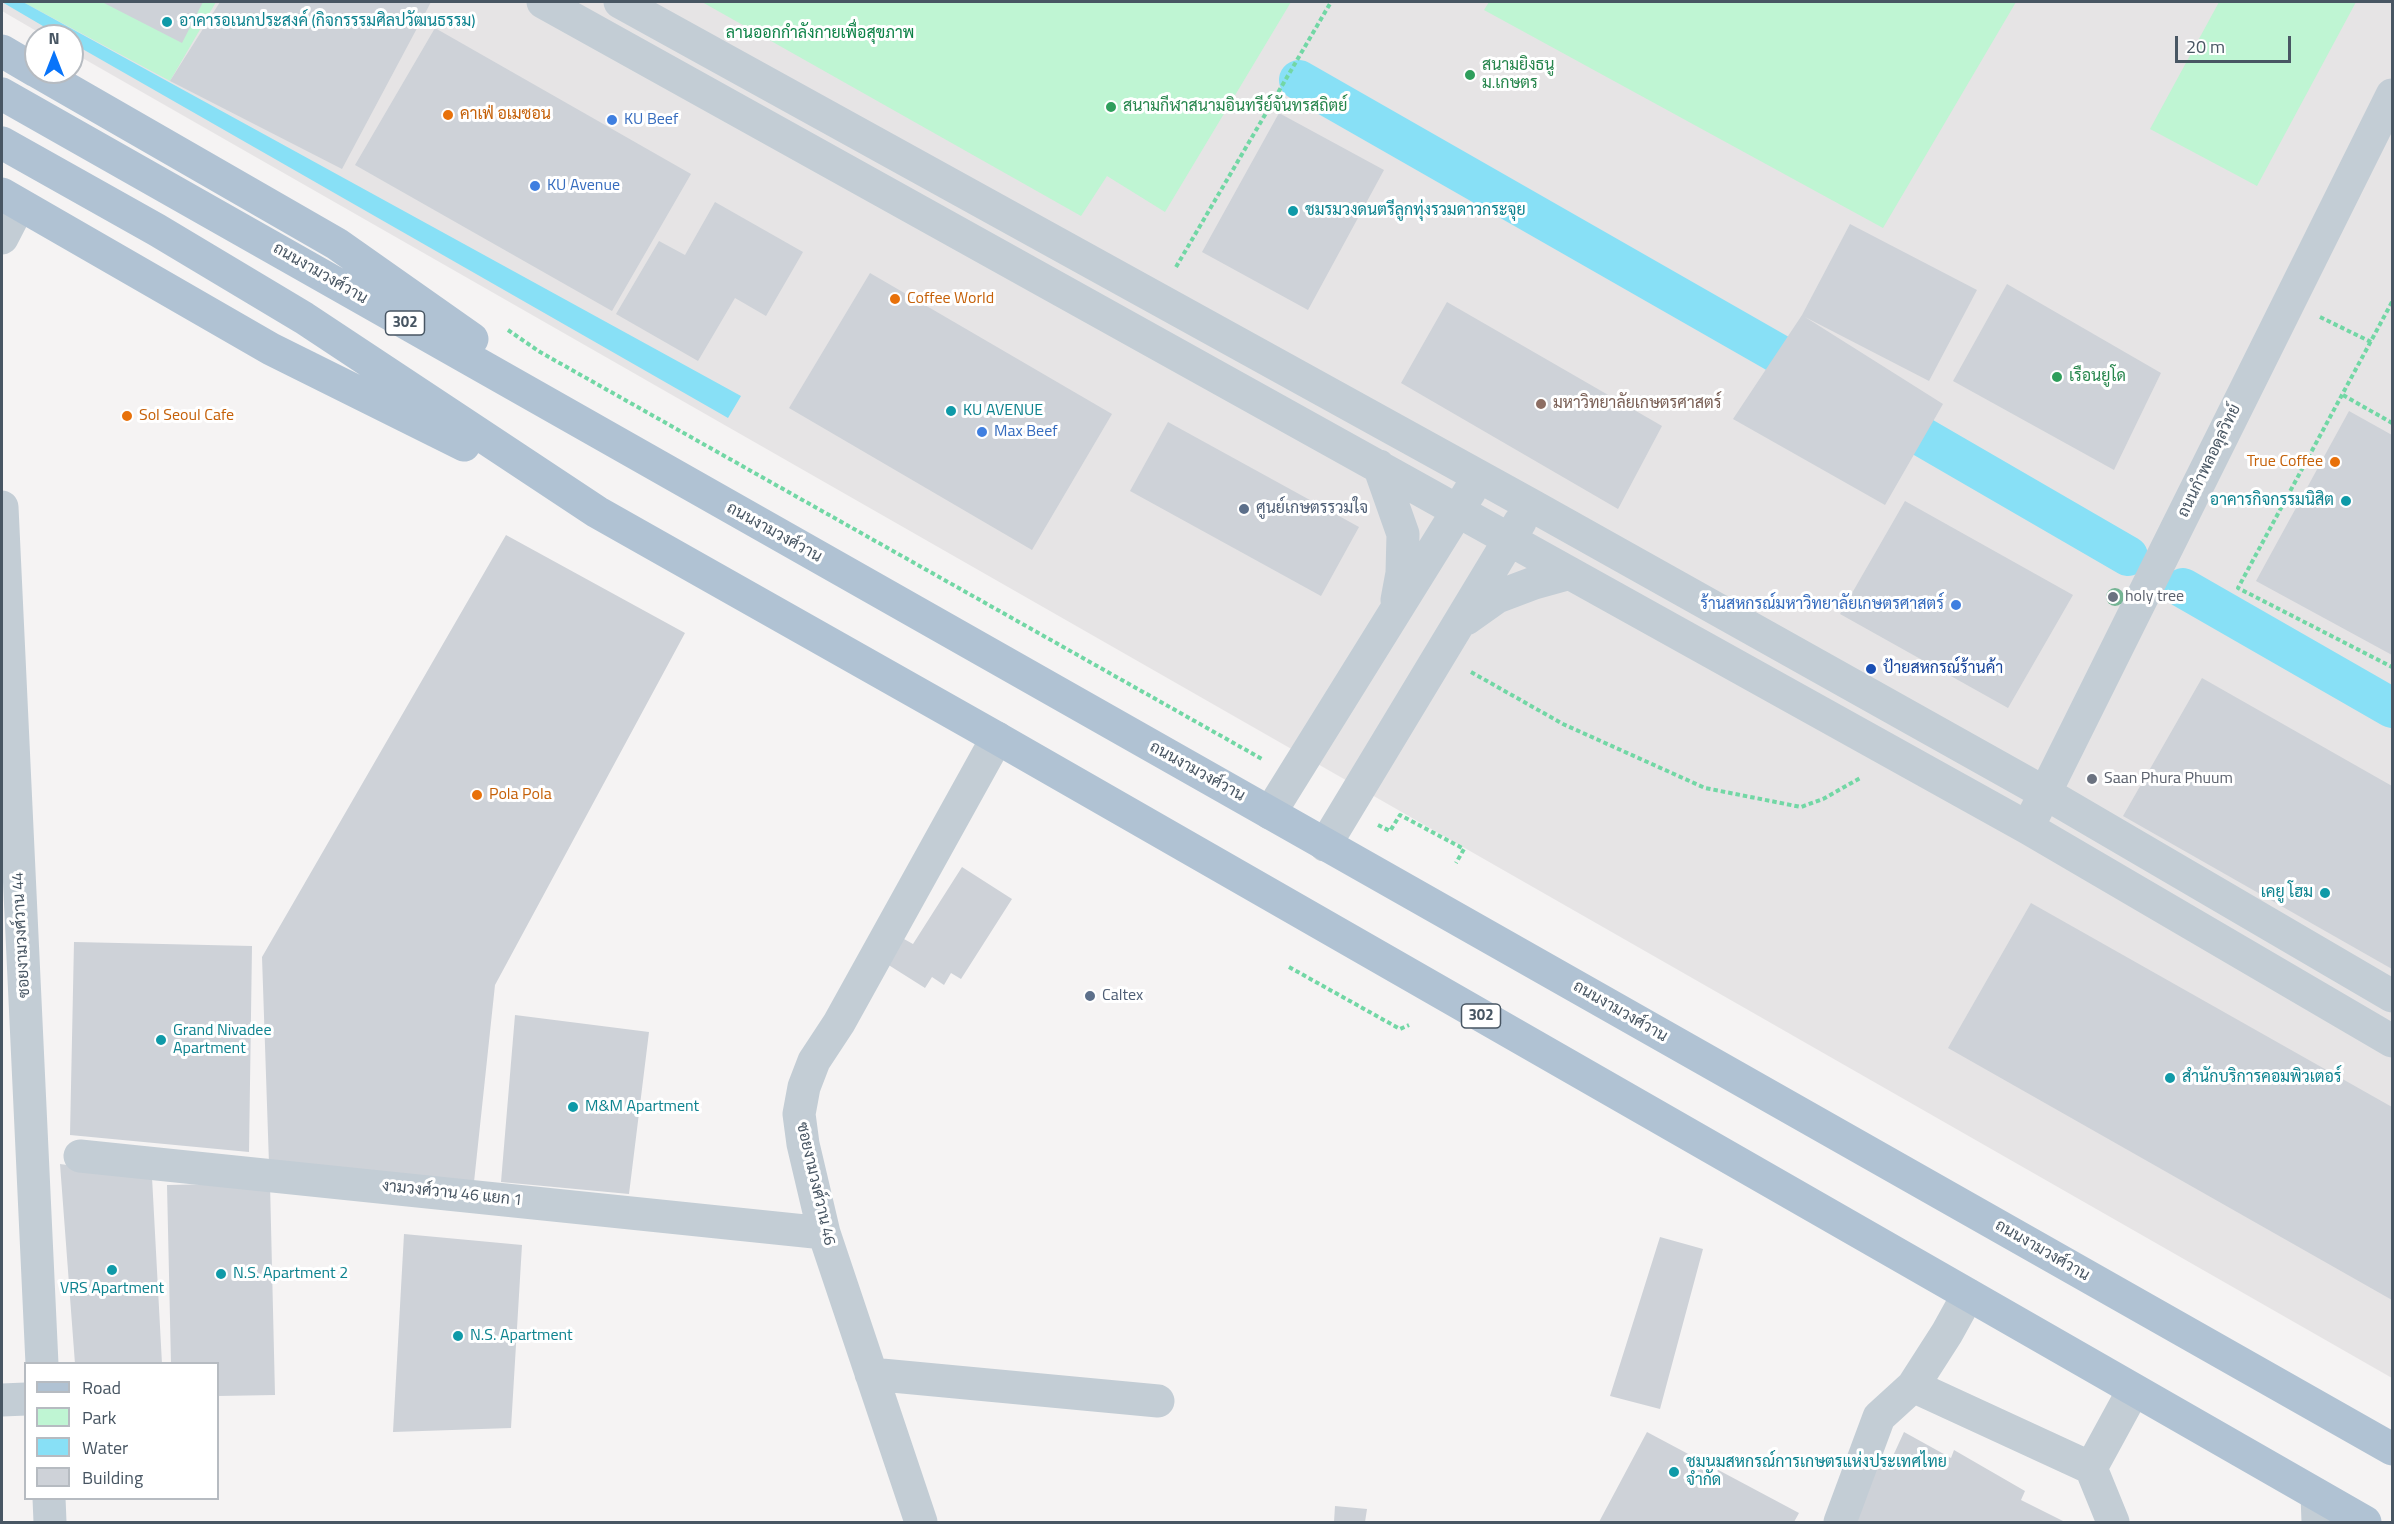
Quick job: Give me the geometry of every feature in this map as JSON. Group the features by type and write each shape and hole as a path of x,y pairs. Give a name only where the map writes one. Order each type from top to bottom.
{"main road":[{"path":"2,51 24,64"},
{"path":"60,84 337,244 632,453"},
{"name":"ถนนงามวงศ์วาน","path":"2,94 2392,1449"},
{"name":"302","path":"2,144 157,230 304,318 597,512 997,738 1968,1295 2133,1391 2318,1509 2364,1522"},
{"path":"10,199 271,349 597,512"}],"street":[{"path":"543,2 2028,828 2392,1041"},
{"path":"620,2 1480,476 2045,793 2392,996"},
{"name":"ถนนกำพลอดุลวิทย์","path":"2028,828 2392,95"},
{"path":"2,238 10,199"},
{"path":"1378,466 1403,534 1402,573 1395,611"},
{"path":"1270,813 1480,476"},
{"path":"1324,845 1530,505"},
{"name":"ซอยงามวงศ์วาน 44","path":"2,507 42,1362"},
{"path":"1457,626 1497,597 1534,582 1570,573"},
{"name":"ซอยงามวงศ์วาน 46","path":"921,1522 824,1233 803,1144 800,1114 804,1087 814,1061 839,1023 997,738"},
{"name":"งามวงศ์วาน 46 แยก 1","path":"80,1156 824,1233"},
{"path":"1840,1522 1879,1417 1913,1386 1968,1295"},
{"path":"871,1374 1158,1401"},
{"path":"1913,1386 2091,1468 2114,1522"},
{"path":"2091,1468 2133,1391"},
{"path":"2,1400 24,1399"},
{"path":"49,1500 50,1522"}],"path":[{"path":"1174,269 1331,2"},
{"path":"2289,302 2371,342"},
{"path":"2392,302 2238,588 2392,667"},
{"path":"501,326 550,358 1262,759"},
{"path":"2343,395 2392,423"},
{"path":"1465,669 1563,724 1705,788 1801,807 1823,799 1863,776"},
{"path":"1372,822 1390,831 1400,814 1464,849 1456,863"},
{"path":"1289,967 1400,1029 1409,1025"}],"shaded area":[{"name":"มหาวิทยาลัยเกษตรศาสตร์","path":"2,2 2392,2 2392,1378 84,59 84,24 24,24 2,11"}],"green space":[{"path":"23,2 216,2 170,81 84,35 84,24 64,24"},
{"name":"สนามกีฬาสนามอินทรีย์จันทรสถิตย์","path":"702,2 1291,2 1165,212 1107,176 1081,216"},
{"path":"1489,2 2016,2 1883,228 1484,10"},
{"path":"2219,2 2356,2 2257,186 2150,129"}],"water":[{"path":"2,2 23,2 63,24 40,24"},
{"path":"84,35 741,396 728,418 84,50"}],"building":[{"name":"อาคารอเนกประสงค์ (กิจกรรรมศิลปวัฒนธรรม)","path":"102,2 203,2 182,43"},
{"path":"220,2 431,2 342,169 170,81"},
{"path":"435,28 691,174 612,311 355,165"},
{"name":"ชมรมวงดนตรีลูกทุ่งรวมดาวกระจุย","path":"1279,113 1384,170 1308,310 1202,252"},
{"path":"715,202 803,252 766,316 735,298 698,361 616,314 659,241 685,255"},
{"path":"1850,224 1977,290 1929,381 1805,317 1943,404 1885,505 1733,419 1802,315"},
{"name":"KU AVENUE","path":"870,273 1112,414 1032,550 789,408"},
{"name":"เรือนยูโด","path":"2007,284 2161,373 2114,470 1953,381"},
{"path":"1447,302 1662,426 1618,509 1401,383"},
{"name":"อาคารกิจกรรมนิสิต","path":"2349,411 2392,435 2392,655 2256,581"},
{"name":"ศูนย์เกษตรรวมใจ","path":"1168,422 1359,527 1321,596 1130,491"},
{"name":"ร้านสหกรณ์มหาวิทยาลัยเกษตรศาสตร์","path":"1905,501 2073,595 2008,708 1840,614"},
{"name":"Pola Pola","path":"506,535 685,633 495,985 474,1182 269,1164 262,957"},
{"name":"เคยู โฮม","path":"2202,678 2392,786 2392,969 2123,816"},
{"path":"962,867 1012,899 961,979 951,973 944,985 932,977 925,988 887,964 904,939 913,944"},
{"name":"สำนักบริการคอมพิวเตอร์","path":"2031,903 2392,1107 2392,1300 1948,1048"},
{"name":"Grand Nivadee Apartment","path":"74,942 252,946 249,1152 70,1135"},
{"name":"M&M Apartment","path":"515,1015 649,1032 629,1194 501,1182"},
{"name":"VRS Apartment","path":"60,1164 152,1177 162,1362 75,1362"},
{"name":"N.S. Apartment 2","path":"270,1183 275,1395 219,1396 219,1362 171,1362 167,1185"},
{"name":"N.S. Apartment","path":"404,1234 522,1245 511,1428 393,1432"},
{"path":"1660,1237 1703,1249 1660,1409 1610,1396"},
{"name":"ชุมนุมสหกรณ์การเกษตรแห่งประเทศไทย จำกัด","path":"1647,1432 1799,1513 1794,1522 1599,1522"},
{"path":"1904,1432 1951,1458 1954,1450 2025,1491 2021,1500 2065,1522 1856,1522 1875,1464 1887,1469"},
{"path":"1335,1506 1367,1509 1365,1522 1334,1522"}],"waterway":[{"path":"1299,80 1824,380"},
{"path":"1876,410 2128,556"},
{"path":"2183,588 2392,708"}],"place":[{"name":"อาคารอเนกประสงค์ (กิจกรรรมศิลปวัฒนธรรม)","path":"167,22"},
{"name":"สนามยิงธนู ม.เกษตร","path":"1470,75"},
{"name":"สนามกีฬาสนามอินทรีย์จันทรสถิตย์","path":"1111,107"},
{"name":"คาเฟ่ อเมซอน","path":"448,115"},
{"name":"KU Beef","path":"612,120"},
{"name":"KU Avenue","path":"535,186"},
{"name":"ชมรมวงดนตรีลูกทุ่งรวมดาวกระจุย","path":"1293,211"},
{"name":"Coffee World","path":"895,299"},
{"name":"เรือนยูโด","path":"2057,377"},
{"name":"มหาวิทยาลัยเกษตรศาสตร์","path":"1541,404"},
{"name":"KU AVENUE","path":"951,411"},
{"name":"Sol Seoul Cafe","path":"127,416"},
{"name":"Max Beef","path":"982,432"},
{"name":"True Coffee","path":"2335,462"},
{"name":"อาคารกิจกรรมนิสิต","path":"2346,501"},
{"name":"ศูนย์เกษตรรวมใจ","path":"1244,509"},
{"name":"holy tree","path":"2113,597"},
{"name":"ร้านสหกรณ์มหาวิทยาลัยเกษตรศาสตร์","path":"1956,605"},
{"name":"ป้ายสหกรณ์ร้านค้า","path":"1871,669"},
{"name":"Saan Phura Phuum","path":"2092,779"},
{"name":"Pola Pola","path":"477,795"},
{"name":"เคยู โฮม","path":"2325,893"},
{"name":"Caltex","path":"1090,996"},
{"name":"Grand Nivadee Apartment","path":"161,1040"},
{"name":"สำนักบริการคอมพิวเตอร์","path":"2170,1078"},
{"name":"M&M Apartment","path":"573,1107"},
{"name":"VRS Apartment","path":"112,1270"},
{"name":"N.S. Apartment 2","path":"221,1274"},
{"name":"N.S. Apartment","path":"458,1336"},
{"name":"ชุมนุมสหกรณ์การเกษตรแห่งประเทศไทย จำกัด","path":"1674,1472"}],"park label":[{"name":"ลานออกกำลังกายเพื่อสุขภาพ","path":"820,34"}]}
